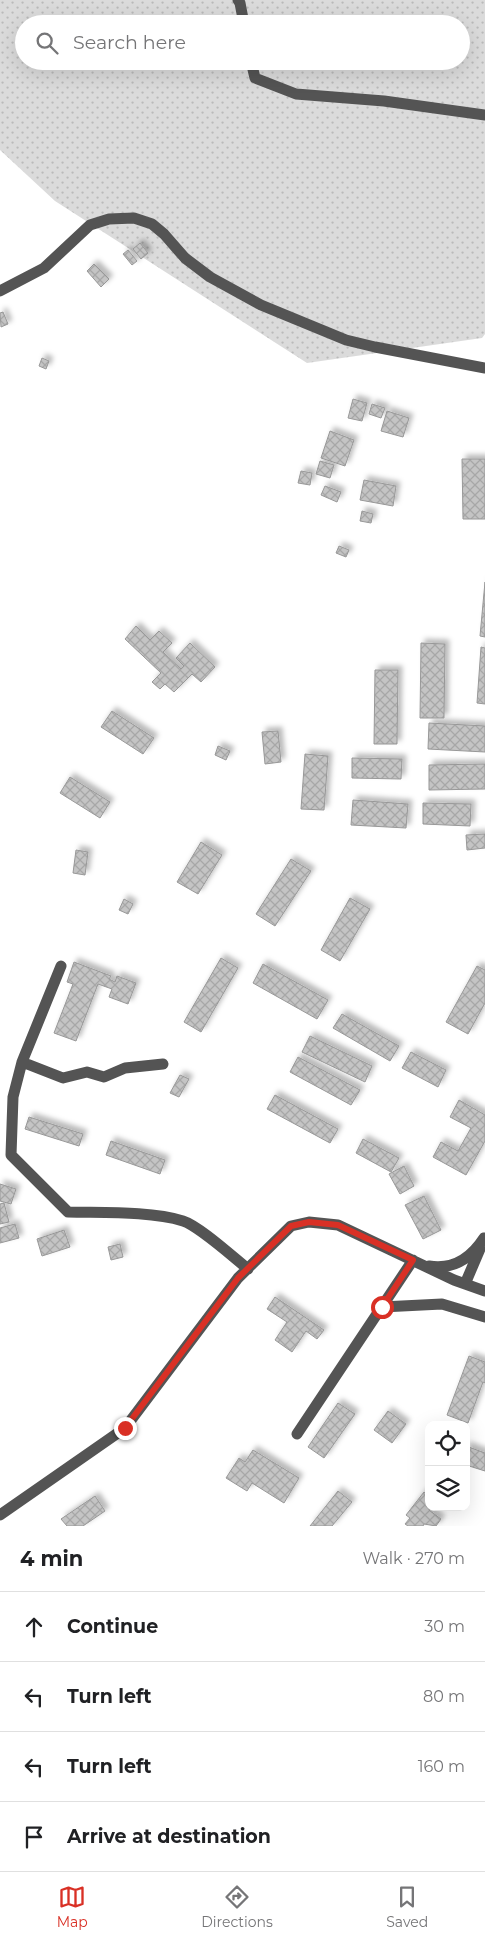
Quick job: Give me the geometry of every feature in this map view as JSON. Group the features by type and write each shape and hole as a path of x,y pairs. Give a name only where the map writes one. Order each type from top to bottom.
{"street":[{"path":"238,0 242,15"},
{"path":"253,70 255,78 296,94 384,101 485,115"},
{"path":"0,291 44,268 90,225 108,218 134,218 152,224 164,234 184,258 210,277 260,304 346,340 485,368"},
{"path":"61,966 22,1062 13,1098 11,1155 68,1212 146,1215 184,1221 208,1236 248,1269"},
{"path":"22,1062 63,1078 87,1072 104,1076 125,1068 163,1064"},
{"path":"0,1515 125,1428 238,1278 291,1226 309,1222 338,1225 417,1263 485,1292"},
{"path":"417,1263 436,1267 451,1266 470,1255 485,1237"},
{"path":"465,1284 485,1237"},
{"path":"297,1434 382,1307 417,1263"},
{"path":"382,1307 442,1304 485,1317"}],"shaded area":[{"path":"0,0 485,0 485,334 482,338 307,363 55,201 0,150"}],"building":[{"path":"140,243 148,253 141,259 133,249"},
{"path":"128,250 137,261 132,265 123,254"},
{"path":"94,264 109,279 101,287 87,271"},
{"path":"3,312 8,324 1,327 0,313"},
{"path":"42,358 49,361 46,369 39,366"},
{"path":"353,399 367,403 362,421 348,418"},
{"path":"372,404 385,408 381,418 369,414"},
{"path":"387,411 409,418 403,437 381,431"},
{"path":"330,431 354,440 345,466 321,458"},
{"path":"462,459 485,459 485,519 463,519"},
{"path":"320,461 334,465 330,478 316,474"},
{"path":"301,471 312,473 310,485 298,483"},
{"path":"364,480 396,486 393,506 360,500"},
{"path":"325,486 341,492 337,502 321,495"},
{"path":"362,511 373,514 371,523 360,521"},
{"path":"339,546 349,550 346,557 336,553"},
{"path":"485,582 485,637 480,636"},
{"path":"136,626 150,640 159,631 172,643 163,652 181,669 184,666 176,658 190,643 215,667 201,682 192,674 174,692 165,684 160,689 152,682 161,673 125,639"},
{"path":"421,643 445,644 444,718 420,718"},
{"path":"481,647 485,648 485,704 477,703"},
{"path":"375,670 398,670 397,744 374,744"},
{"path":"112,711 154,738 143,754 101,727"},
{"path":"429,723 485,726 485,752 428,749"},
{"path":"278,731 281,762 265,764 262,732"},
{"path":"218,746 230,751 226,760 215,755"},
{"path":"305,754 328,756 324,810 301,809"},
{"path":"352,758 402,759 401,779 352,778"},
{"path":"485,764 485,789 429,790 429,765"},
{"path":"70,777 110,802 100,818 60,793"},
{"path":"353,800 408,804 406,828 351,825"},
{"path":"423,803 471,804 470,826 423,824"},
{"path":"485,834 485,848 467,850 466,835"},
{"path":"201,842 222,855 198,894 177,882"},
{"path":"76,850 88,852 85,875 73,873"},
{"path":"291,859 311,871 275,926 256,914"},
{"path":"350,898 370,909 340,961 321,950"},
{"path":"124,899 133,904 128,914 119,910"},
{"path":"221,958 238,968 201,1032 184,1022"},
{"path":"74,962 111,976 109,979 115,982 117,976 136,983 128,1004 109,997 112,989 98,984 76,1041 54,1033 73,984 67,982"},
{"path":"263,964 328,1000 317,1019 253,983"},
{"path":"477,966 485,970 485,1003 468,1034 446,1022"},
{"path":"342,1014 399,1046 390,1061 333,1028"},
{"path":"310,1036 372,1066 365,1082 302,1052"},
{"path":"411,1052 446,1070 438,1087 402,1068"},
{"path":"298,1057 360,1090 351,1105 290,1072"},
{"path":"180,1075 189,1079 179,1097 170,1093"},
{"path":"275,1095 338,1129 330,1143 267,1109"},
{"path":"459,1100 485,1115 485,1141 466,1175 433,1157 441,1142 458,1151 471,1128 450,1117"},
{"path":"29,1117 83,1134 79,1146 25,1129"},
{"path":"363,1139 399,1158 391,1172 356,1153"},
{"path":"111,1141 165,1160 160,1174 106,1155"},
{"path":"404,1166 414,1186 400,1194 389,1174"},
{"path":"0,1184 16,1189 11,1204 0,1201"},
{"path":"424,1196 441,1230 423,1239 405,1205"},
{"path":"4,1203 9,1222 0,1224 0,1204"},
{"path":"15,1224 19,1238 0,1243 0,1228"},
{"path":"64,1230 70,1247 42,1256 37,1239"},
{"path":"120,1244 123,1257 111,1260 108,1247"},
{"path":"275,1297 324,1330 317,1339 306,1331 292,1352 275,1340 287,1322 267,1309"},
{"path":"469,1356 485,1362 485,1383 483,1382 469,1421 463,1421 447,1415"},
{"path":"338,1403 355,1414 324,1458 308,1447"},
{"path":"388,1411 406,1424 392,1443 374,1430"},
{"path":"470,1447 485,1453 485,1471 470,1466"},
{"path":"253,1450 299,1478 284,1503 252,1483 247,1491 226,1478 239,1458 245,1462"},
{"path":"338,1491 352,1502 332,1526 310,1526"},
{"path":"424,1492 425,1511 430,1511 441,1519 436,1526 424,1524 423,1526 408,1526 405,1524 410,1518 406,1515"},
{"path":"95,1496 105,1511 83,1526 67,1526 61,1519"}],"route":[{"path":"125,1428 238,1278 291,1226 309,1222 338,1225 413,1260 382,1307"}]}
